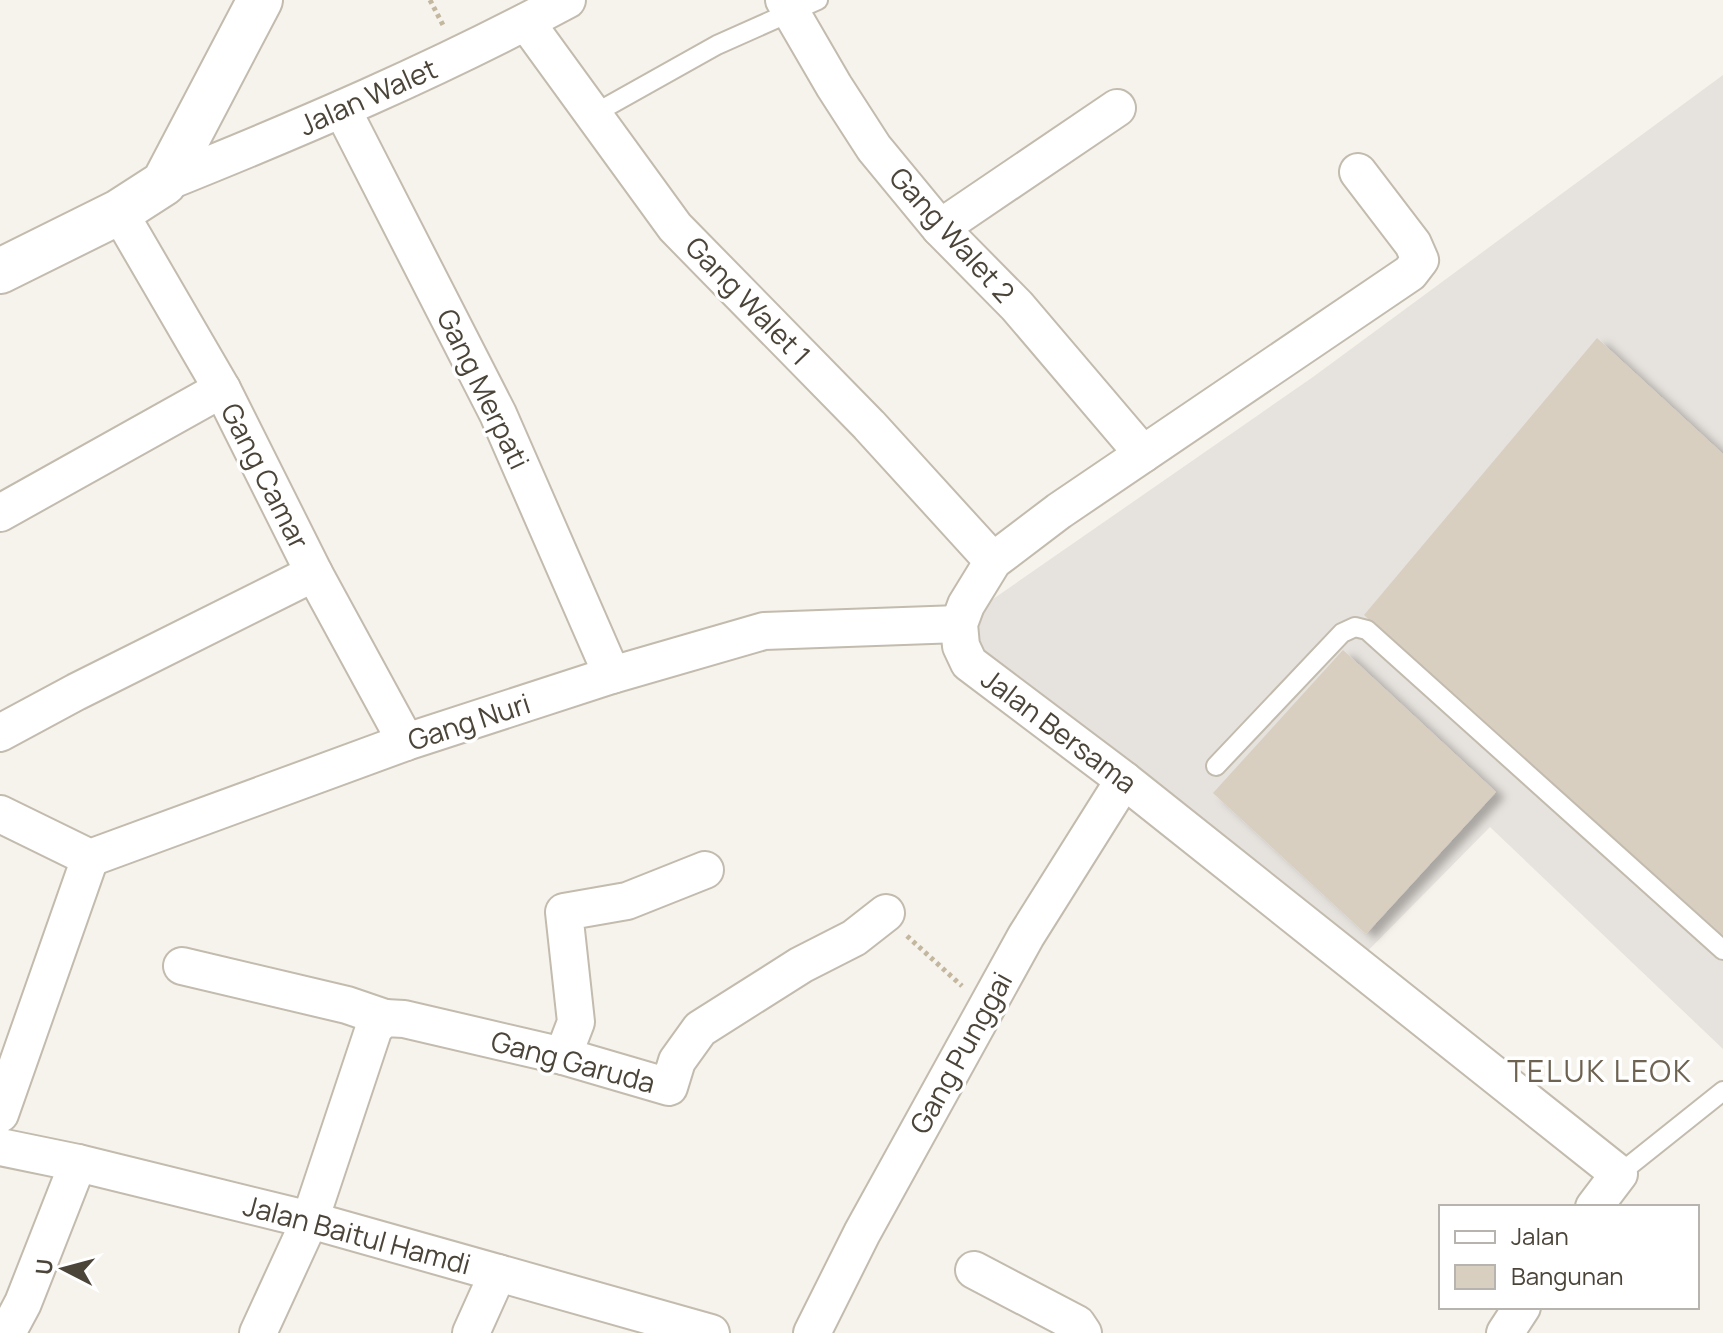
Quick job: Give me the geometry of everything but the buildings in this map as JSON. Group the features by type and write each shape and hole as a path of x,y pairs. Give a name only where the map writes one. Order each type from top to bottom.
{"street":[{"path":"0,271 119,212 164,183 260,0"},
{"name":"Jalan Walet","path":"164,183 465,54 567,0"},
{"name":"Gang Walet 2","path":"798,4 834,86 874,148 940,228 1017,306 1143,454"},
{"name":"Gang Walet 1","path":"526,22 675,227 869,425 993,561"},
{"path":"940,228 1117,108"},
{"name":"Gang Merpati","path":"342,109 498,414 612,675"},
{"path":"959,624 966,605 993,561 1059,511 1410,273 1420,260 1413,244 1358,172"},
{"name":"Gang Camar","path":"119,212 222,389 314,573 406,742"},
{"path":"0,513 222,389"},
{"path":"0,733 314,573"},
{"name":"Gang Nuri","path":"90,858 406,742 612,675 764,631 959,624"},
{"name":"Jalan Bersama","path":"959,624 961,646 969,663 1124,780 1619,1174"},
{"name":"Gang Punggai","path":"812,1333 862,1233 1026,936 1124,780"},
{"path":"0,814 90,858 0,1114"},
{"path":"563,1056 576,1022 564,912 627,901 705,870"},
{"name":"Gang Garuda","path":"182,966 347,1005 385,1018 404,1019 563,1056 669,1087 677,1061 700,1029 801,965 854,938 886,913"},
{"path":"258,1333 310,1220 374,1028 385,1018"},
{"name":"Jalan Baitul Hamdi","path":"0,1147 310,1220 695,1331"},
{"path":"7,1333 23,1303 78,1163"},
{"path":"1596,1205 1619,1174"},
{"path":"974,1270 1077,1324 1083,1333"},
{"path":"471,1333 498,1273"},
{"path":"1505,1333 1521,1309"}],"lane":[{"path":"592,115 798,4"},
{"path":"1216,766 1342,633 1355,627 1367,630 1723,950"},
{"path":"1619,1174 1723,1091"}],"path":[{"path":"886,913 912,942 987,1008"}],"shaded area":[{"path":"1723,75 1723,1049 1490,827 1346,973 961,663 983,606 1313,377"}],"district":[{"name":"TELUK LEOK","path":"1600,1072"}]}
